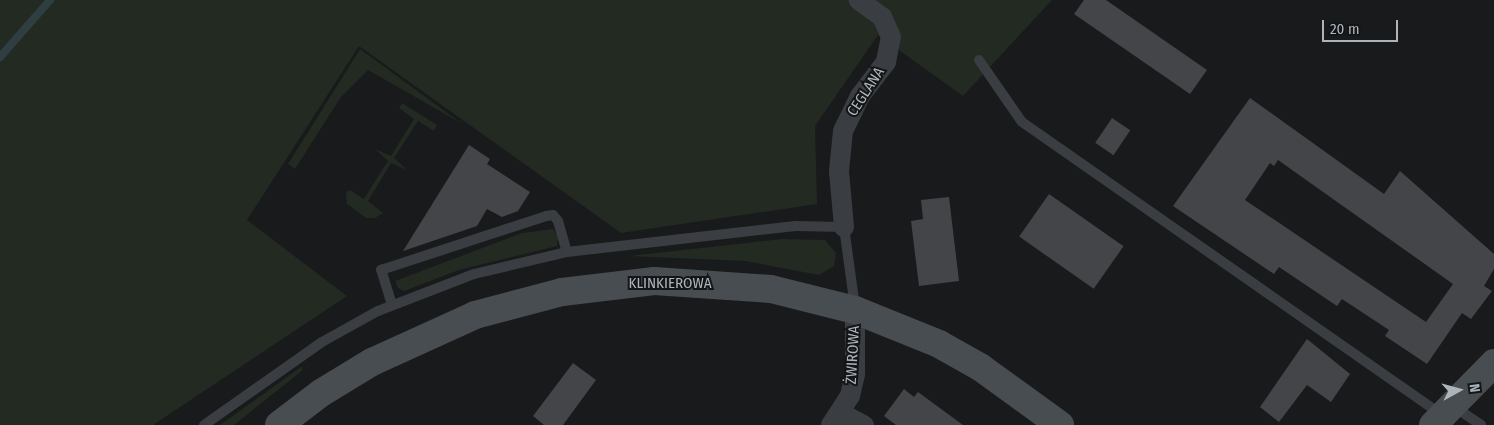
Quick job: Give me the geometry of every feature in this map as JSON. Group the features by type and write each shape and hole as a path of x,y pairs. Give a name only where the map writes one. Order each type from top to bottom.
{"street":[{"name":"CEGLANA","path":"844,227 839,171 843,131 860,96 886,62 891,37 882,18 859,0"},
{"name":"KLINKIEROWA","path":"279,425 345,378 438,330 515,302 611,284 699,282 771,289 855,310 940,344 1022,394 1060,425"},
{"name":"ŻWIROWA","path":"836,419 850,396 855,374 855,310"},
{"path":"1443,415 1494,362"},
{"path":"836,419 864,425"}],"lane":[{"path":"979,60 1022,122 1443,415 1480,425"},
{"path":"392,306 381,270 546,216 553,215 558,221 567,252"},
{"path":"204,425 322,342 392,306 474,274 567,252 796,226 844,227 855,310"}],"shaded area":[{"path":"0,0 1052,0 963,96 878,35 815,126 817,204 621,233 359,46 247,220 347,296 153,425 0,425"},
{"path":"360,49 461,123 368,70 341,97 295,169 288,164"},
{"path":"402,103 437,125 434,131 418,121 394,158 407,170 391,163 368,201 383,213 375,218 366,218 347,204 346,192 350,190 364,199 388,161 375,149 391,156 414,119 399,108"},
{"path":"553,229 558,237 557,246 459,270 404,291 398,288 395,281 522,233"},
{"path":"781,239 825,240 836,253 834,266 819,275 745,261 629,256"},
{"path":"301,367 303,370 234,425 220,425"}],"building":[{"path":"1084,0 1106,0 1207,70 1190,94 1074,14"},
{"path":"1250,98 1384,194 1400,171 1494,254 1494,269 1484,286 1492,291 1471,319 1462,313 1427,364 1385,336 1389,330 1342,299 1337,306 1279,267 1274,274 1173,206","holes":["1278,160 1453,284 1426,322 1245,200 1270,163 1274,166"]},
{"path":"1112,118 1130,130 1113,155 1095,143"},
{"path":"469,145 490,159 487,164 530,192 518,211 502,217 487,209 477,226 403,251"},
{"path":"1049,194 1124,246 1094,289 1019,237"},
{"path":"949,197 959,281 919,286 911,221 923,219 921,200"},
{"path":"1307,339 1350,374 1331,402 1307,385 1279,422 1260,407"},
{"path":"573,363 596,380 563,425 544,425 533,416"},
{"path":"904,389 914,397 918,392 963,425 896,425 884,416"}],"waterway":[{"path":"0,57 50,0"}]}
